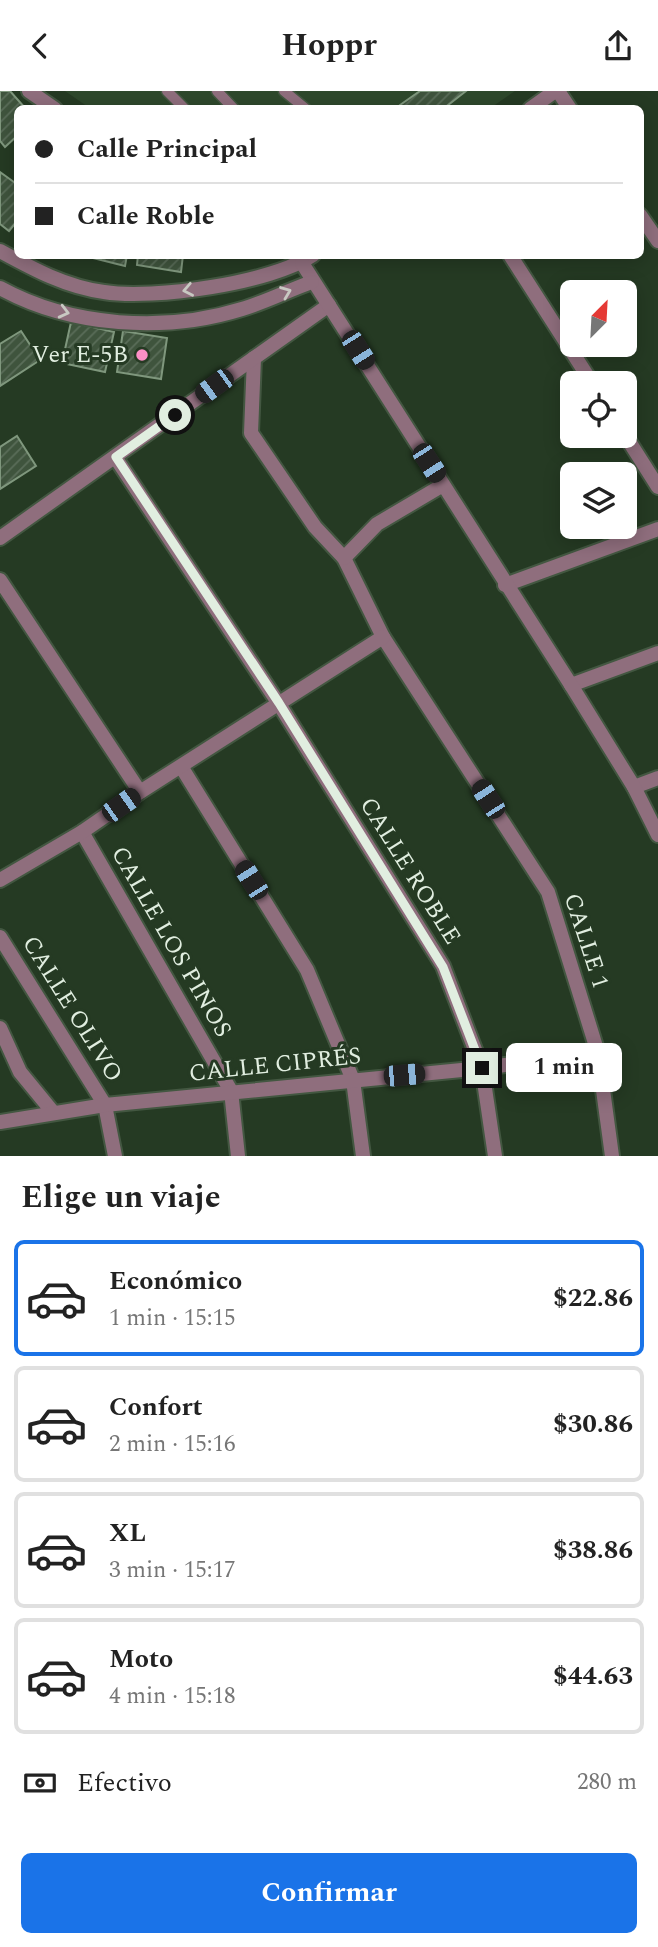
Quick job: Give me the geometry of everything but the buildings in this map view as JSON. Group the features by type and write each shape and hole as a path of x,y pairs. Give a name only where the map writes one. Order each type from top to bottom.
{"street":[{"path":"29,91 49,105"},
{"path":"536,105 557,91"},
{"path":"644,221 658,241"},
{"path":"15,259 45,275 104,292 171,293 239,281 302,259"},
{"path":"305,259 312,282 571,685 634,787 658,835"},
{"path":"513,259 584,371"},
{"path":"0,288 62,313 125,323 178,321 241,310 312,282"},
{"path":"0,538 329,305"},
{"name":"CALLE 1","path":"254,358 251,433 315,527 344,558 383,637 548,893 598,1053 612,1156"},
{"path":"633,448 658,487"},
{"name":"CALLE ROBLE","path":"116,457 279,703 443,967 482,1068 495,1156"},
{"path":"344,558 377,524 443,485"},
{"path":"505,585 658,529"},
{"path":"0,580 140,792"},
{"path":"0,880 82,832 383,637"},
{"path":"571,685 658,653"},
{"path":"182,768 307,970 353,1080 363,1156"},
{"path":"634,787 658,778"},
{"name":"CALLE LOS PINOS","path":"82,832 230,1091 238,1156"},
{"name":"CALLE OLIVO","path":"0,937 105,1105"},
{"path":"0,1028 20,1072 52,1111"},
{"name":"CALLE CIPRÉS","path":"0,1122 52,1111 230,1091 482,1068 598,1053"},
{"path":"105,1105 114,1156"}],"lane":[{"path":"167,91 181,105"},
{"path":"216,91 230,105"},
{"path":"284,91 301,105"}],"shaded area":[{"path":"65,91 515,91 495,105 85,105"}],"place":[{"name":"Ver E-5B","path":"142,355"}],"route":[{"path":"175,415 116,457 279,703 443,967 482,1068"}]}
